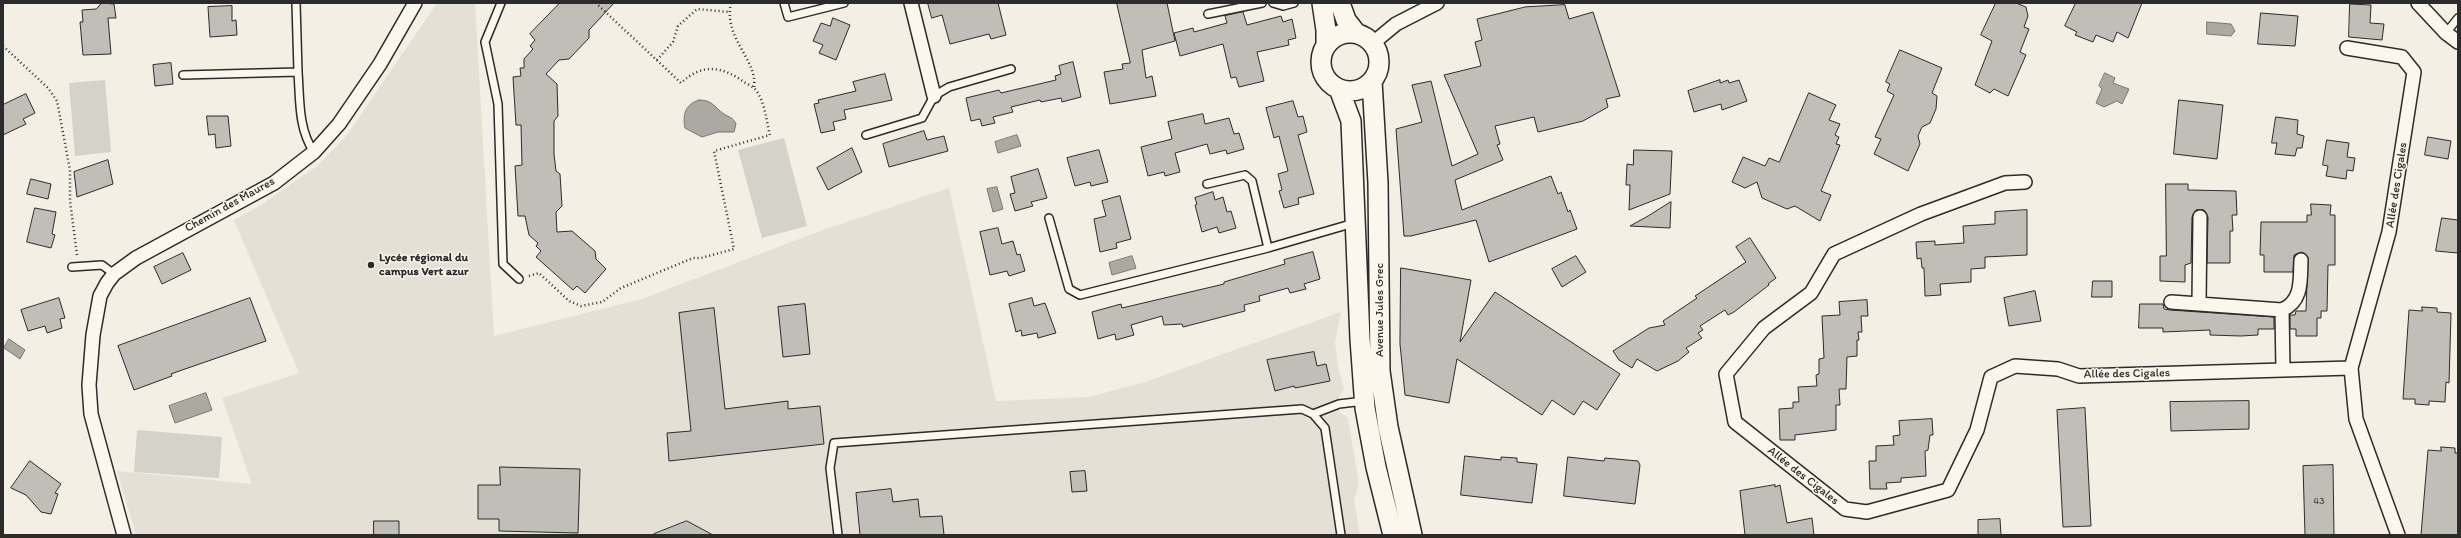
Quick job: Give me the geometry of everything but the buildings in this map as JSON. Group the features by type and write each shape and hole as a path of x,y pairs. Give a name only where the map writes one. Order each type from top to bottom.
{"street":[{"name":"Chemin des Maures","path":"124,535 96,441 91,414 90,392 96,316 100,296 114,274 136,258 274,183 314,152 339,124 380,64 415,3"},
{"path":"911,3 934,96"},
{"path":"1322,3 1326,30 1326,44"},
{"path":"1340,3 1346,20 1356,33 1373,43 1378,52 1379,62 1377,72 1372,81 1363,88 1351,91 1339,89 1330,84 1322,70 1321,54 1326,44 1334,36 1345,32 1356,33"},
{"path":"1373,43 1396,24 1437,3"},
{"path":"2418,3 2446,33 2458,42"},
{"name":"Allée des Cigales","path":"2347,48 2402,57 2414,72 2389,232 2351,368 2356,419 2398,535"},
{"name":"Avenue Jules Grec","path":"1372,81 1380,240 1380,371 1388,428 1412,535"},
{"name":"Avenue Jules Grec","path":"1339,89 1351,121 1364,401 1371,444 1394,535"},
{"name":"Allée des Cigales","path":"2025,182 2005,183 1920,214 1834,254 1811,293 1764,328 1726,374 1735,422 1845,509 1867,512 1948,490 1977,430 1991,377 2015,366 2058,370 2079,376 2351,368"},
{"path":"2199,304 2200,217"},
{"path":"2171,302 2282,310 2291,306 2299,293 2301,260"},
{"path":"2282,310 2284,347 2283,370"}],"lane":[{"path":"296,3 298,72 303,131 306,140 314,152"},
{"path":"501,3 485,42 498,104 502,264 519,279"},
{"path":"784,3 788,17 844,3"},
{"path":"1208,14 1262,3"},
{"path":"1273,3 1282,6 1294,3"},
{"path":"2446,33 2458,18"},
{"path":"866,135 922,118 934,96 949,87 1011,69"},
{"path":"183,75 298,72"},
{"path":"1206,184 1245,175 1252,181 1268,248"},
{"path":"1049,218 1069,289 1080,295 1268,248 1356,222"},
{"path":"72,267 102,265 114,274"},
{"path":"1313,414 1339,404 1364,401"},
{"path":"838,535 830,468 834,443 1302,409 1313,414 1325,428 1342,535"}],"path":[{"path":"519,279 539,273 568,301 581,306 602,302 621,288 693,258 701,258 734,249 714,151 770,135 762,101 754,88 734,74 717,70 703,69 691,74 681,83 596,3"},
{"path":"731,3 729,12 736,39 756,77 754,88"},
{"path":"657,60 673,42 678,26 697,9 729,12"},
{"path":"3,46 48,88 57,101 70,170 70,201 77,258"}],"shaded area":[{"name":"Lycée régional du campus Vert azur","path":"437,3 475,3 494,336 642,299 820,231 949,188 996,401 1089,397 1145,382 1341,312 1335,342 1338,367 1344,389 1339,396 1339,412 1348,418 1359,484 1354,500 1360,535 136,535 117,471 252,484 222,398 299,373 234,220 261,205 317,166 347,135"},
{"path":"2207,22 2231,24 2235,31 2231,36 2207,34"},
{"path":"2105,73 2115,78 2113,83 2129,89 2122,104 2117,101 2104,107 2096,103 2102,89 2099,86"},
{"path":"105,80 111,152 75,156 69,83"},
{"path":"699,100 707,101 732,119 736,124 734,132 718,132 702,137 685,128 684,118 686,110 691,104"},
{"path":"1017,135 1021,146 998,153 995,142"},
{"path":"784,138 807,226 762,238 738,150"},
{"path":"997,187 1003,209 993,212 987,189"},
{"path":"1132,256 1136,268 1112,275 1109,263"},
{"path":"9,339 25,350 20,359 4,348"},
{"path":"206,393 212,410 175,423 169,406"},
{"path":"137,430 222,437 219,478 134,472"}],"place":[{"name":"Lycée régional du campus Vert azur","path":"371,265"}]}
